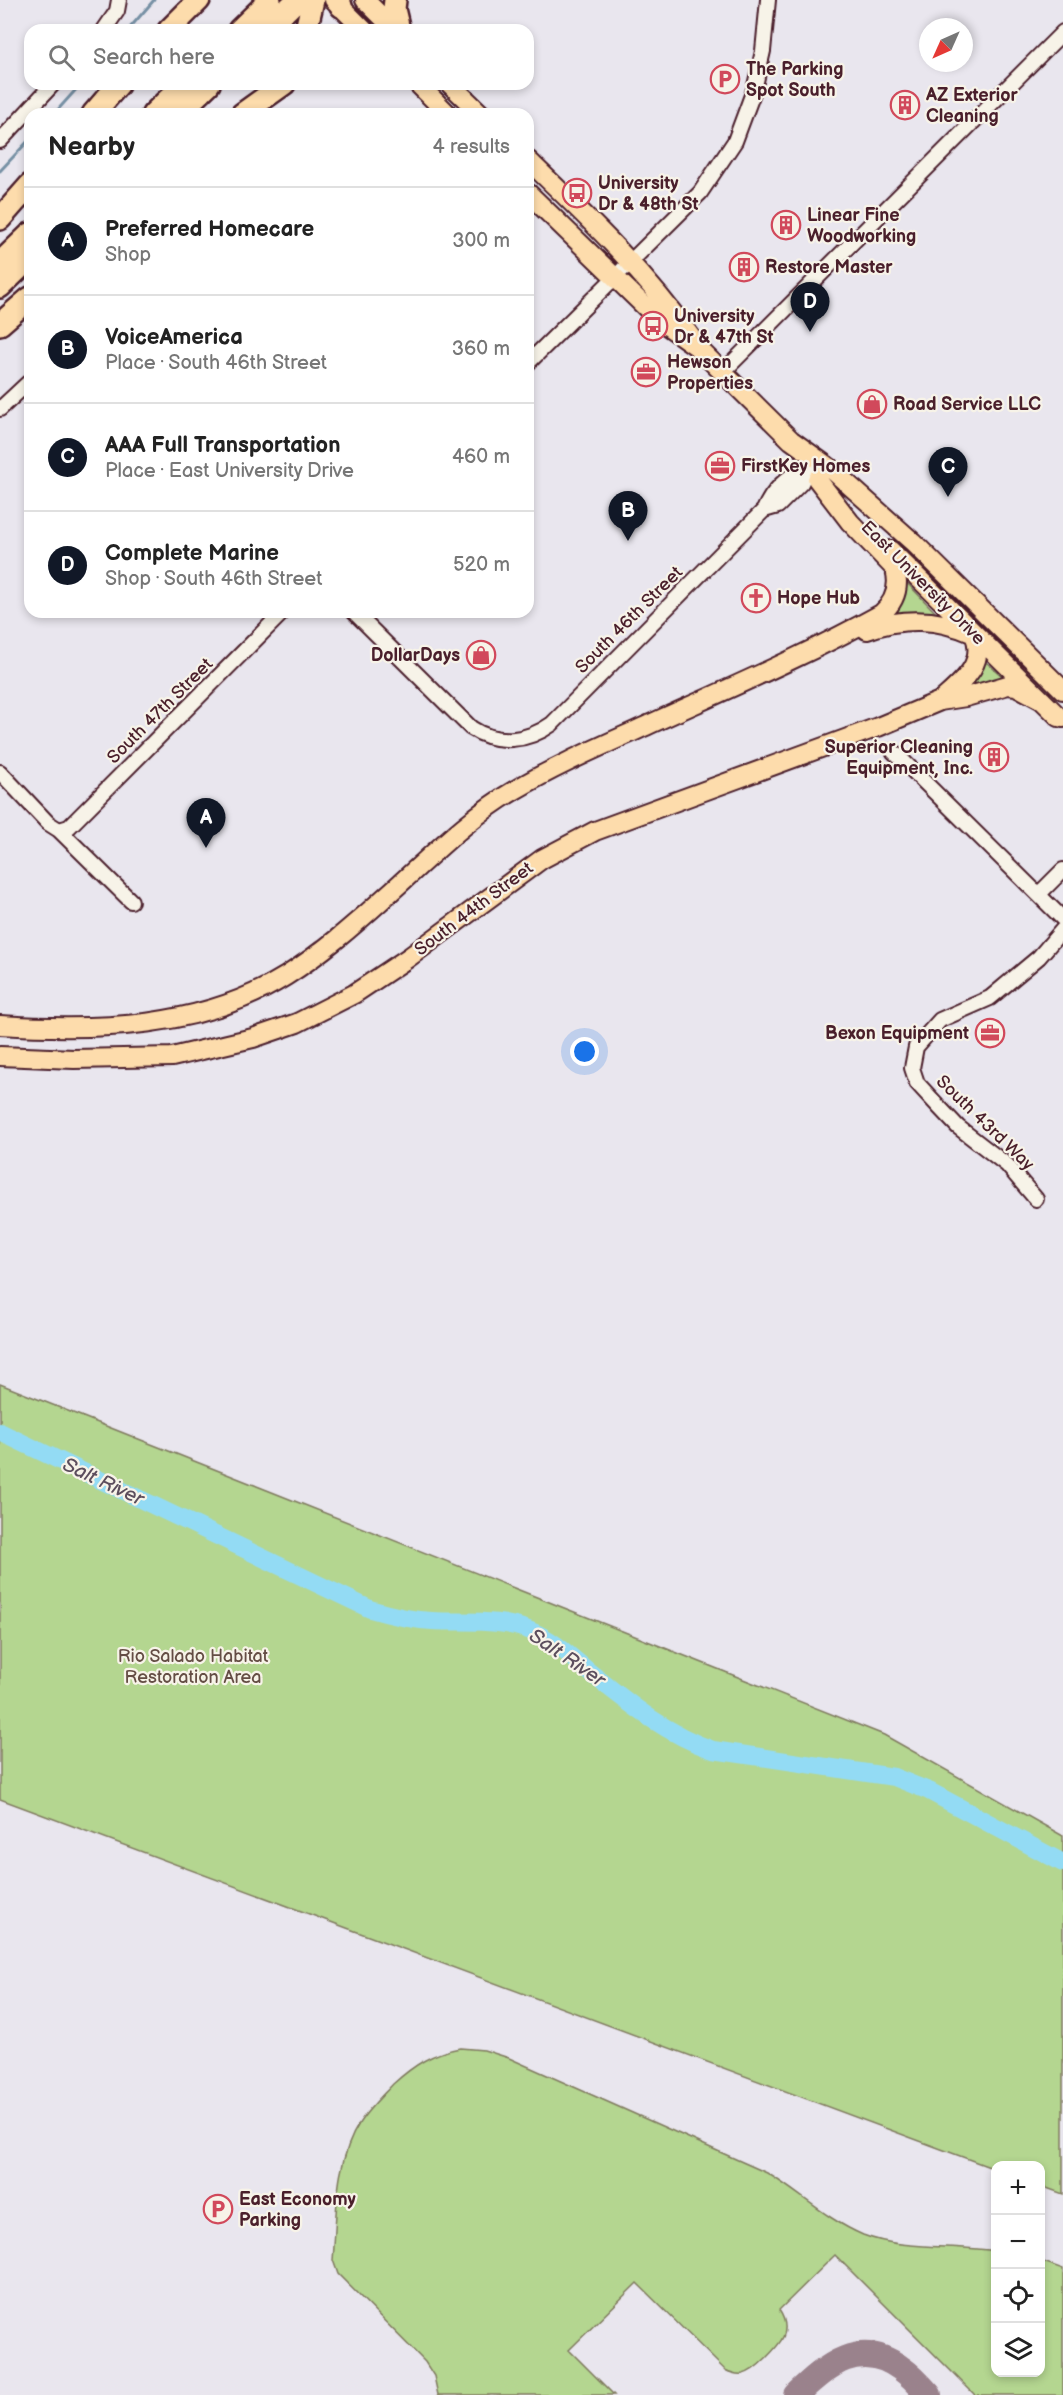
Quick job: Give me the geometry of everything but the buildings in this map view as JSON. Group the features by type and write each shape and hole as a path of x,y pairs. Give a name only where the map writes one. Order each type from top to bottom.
{"highway":[{"path":"168,24 186,0"},
{"path":"175,24 199,0"},
{"path":"245,24 270,0"},
{"path":"307,24 312,0"},
{"path":"395,0 394,9 398,24"},
{"path":"272,24 294,3"},
{"path":"98,108 114,90"},
{"path":"159,108 178,90"},
{"path":"184,108 203,90"},
{"path":"247,108 264,90"},
{"path":"250,108 276,90"},
{"path":"0,219 24,192"},
{"path":"0,263 24,240"},
{"path":"0,286 24,264"},
{"path":"0,324 24,303"}],"main road":[{"path":"365,0 389,24"},
{"path":"338,2 358,24"},
{"path":"424,90 442,108"},
{"path":"456,90 475,108"},
{"name":"East University Drive","path":"534,166 630,261 670,307 698,347 791,440 814,468 974,634 1059,717 1063,718"},
{"path":"534,180 582,212"},
{"name":"East University Drive","path":"534,199 659,320 698,347"},
{"path":"814,468 850,522 891,563 897,577 895,596 888,609 818,648"},
{"name":"East University Drive","path":"814,468 914,543 1063,690"},
{"path":"974,634 990,617"},
{"path":"0,1025 30,1027 149,1024 225,1005 255,992 285,977 330,946 456,835 496,802 515,790 573,759 818,648 872,628 915,620 951,625 974,634 978,643 977,660 963,682 940,701"},
{"path":"940,701 966,697 1008,685 1016,686 1042,700"},
{"name":"South 44th Street","path":"0,1056 74,1059 172,1057 253,1038 297,1023 363,988 408,958 542,859 595,831 878,727 940,701"}],"street":[{"path":"108,24 117,10 119,0"},
{"path":"534,357 700,193 735,141 754,90 763,51 768,0"},
{"path":"723,372 1063,32"},
{"path":"31,108 47,90"},
{"path":"0,141 24,115"},
{"path":"0,409 24,387"},
{"name":"South 46th Street","path":"360,618 471,728 491,737 509,740 539,733 552,724 764,510 778,506 814,468"},
{"name":"South 47th Street","path":"59,830 69,827 277,618"},
{"path":"893,751 1063,919"},
{"path":"0,772 48,823 59,830 131,901"},
{"path":"1039,894 1063,870"},
{"name":"South 43rd Way","path":"1036,1199 1007,1165 958,1127 940,1108 917,1083 912,1068 916,1047 940,1020 990,998 1039,957 1063,929"}],"green space":[{"path":"904,583 907,583 936,613 893,614"},
{"path":"983,663 987,663 1003,677 969,687"},
{"name":"Rio Salado Habitat Restoration Area","path":"0,1384 884,1735 1063,1836 1063,2194 1045,2187 1045,2161 991,2161 991,2168 0,1799"},
{"path":"460,2048 484,2050 509,2058 767,2173 825,2214 863,2235 911,2245 991,2250 991,2377 1045,2377 1045,2262 1063,2269 1063,2395 975,2395 835,2255 779,2310 785,2324 780,2342 756,2368 746,2373 736,2374 725,2370 637,2283 569,2350 614,2395 438,2395 434,2376 425,2362 338,2274 333,2260 341,2171 345,2154 360,2122 371,2107 408,2071 450,2050"}],"waterway":[{"path":"133,24 154,0"},
{"path":"59,108 76,90"},
{"path":"0,171 24,145"},
{"name":"Salt River","path":"0,1432 370,1609 400,1617 424,1620 507,1624 539,1634 646,1715 695,1743 713,1750 894,1777 929,1791 1063,1863"}],"taxiway":[{"path":"796,2395 832,2365 858,2355 872,2355 887,2360 902,2369 929,2395"}],"place":[{"name":"The Parking Spot South","path":"725,79"},
{"name":"AZ Exterior Cleaning","path":"905,105"},
{"name":"University Dr & 48th St","path":"577,193"},
{"name":"Linear Fine Woodworking","path":"786,225"},
{"name":"Restore Master","path":"744,267"},
{"name":"University Dr & 47th St","path":"653,326"},
{"name":"Complete Marine","path":"810,332"},
{"name":"Hewson Properties","path":"646,372"},
{"name":"Road Service LLC","path":"872,404"},
{"name":"FirstKey Homes","path":"720,466"},
{"name":"AAA Full Transportation","path":"948,497"},
{"name":"VoiceAmerica","path":"628,541"},
{"name":"Hope Hub","path":"756,598"},
{"name":"DollarDays","path":"481,655"},
{"name":"Superior Cleaning Equipment, Inc.","path":"994,757"},
{"name":"Preferred Homecare","path":"206,848"},
{"name":"Bexon Equipment","path":"990,1033"},
{"name":"East Economy Parking","path":"218,2209"}]}
